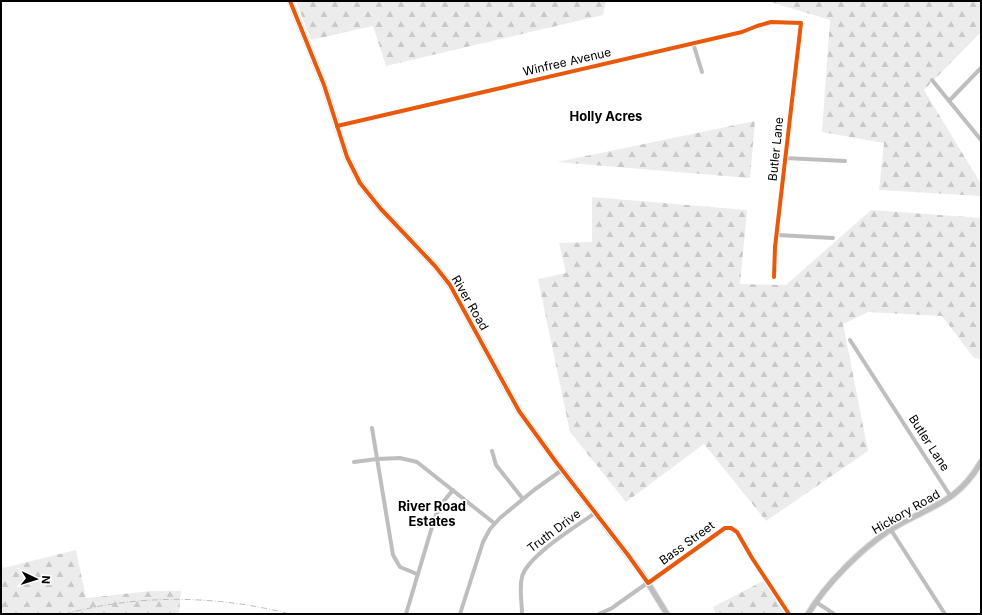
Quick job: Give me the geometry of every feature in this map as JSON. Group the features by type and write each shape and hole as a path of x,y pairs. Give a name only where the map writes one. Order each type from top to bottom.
{"main road":[{"name":"River Road","path":"290,1 324,84 350,165 360,183 380,208 435,266 450,285 528,425 648,583 667,614"},
{"name":"Hickory Road","path":"808,614 816,602 853,560 891,530 920,513 938,506 951,497 969,480 981,462"}],"street":[{"name":"Winfree Avenue","path":"337,126 742,32 764,23 801,23"},
{"name":"Butler Lane","path":"774,277 785,158 801,23"},
{"path":"693,43 702,72"},
{"path":"949,101 981,68"},
{"path":"932,80 981,140"},
{"path":"785,158 845,162"},
{"path":"777,234 833,238"},
{"name":"Butler Lane","path":"850,340 951,497"},
{"path":"372,428 393,556 400,566 417,574"},
{"path":"492,451 496,465 523,499"},
{"path":"354,462 400,458 417,462 494,523"},
{"path":"460,614 483,542 494,523 562,470"},
{"path":"406,614 435,517 443,502 453,490"},
{"name":"Truth Drive","path":"522,614 520,584 523,573 529,564 545,550 595,513"},
{"name":"Bass Street","path":"648,583 725,528 731,528 737,532 752,558 790,614"},
{"path":"891,530 945,614"},
{"path":"599,614 612,608 648,583"},
{"path":"816,602 834,614"}],"green space":[{"path":"296,1 606,1 603,15 386,66 373,26 311,40"},
{"path":"767,1 981,1 981,32 924,90 981,184 981,196 879,190 884,143 822,132 830,20"},
{"path":"755,121 750,178 557,162"},
{"path":"592,197 747,210 740,284 786,285 871,210 981,218 981,359 974,358 942,316 868,312 843,324 868,451 766,521 704,444 626,502 570,432 538,279 566,273 559,243 592,242"},
{"path":"76,550 86,598 151,591 181,591 179,614 1,614 1,563 3,568"},
{"path":"763,581 783,602 789,614 716,614 713,607"}],"railway":[{"path":"65,614 93,607 121,603 178,599 234,603 290,614"}],"cycle path":[{"path":"290,1 324,85 347,157 360,183 380,208 435,266 450,285 519,411 648,583 725,528 731,528 737,532 752,558 789,614"},
{"path":"337,126 742,32 771,22 801,23 775,247 774,277"}],"district":[{"name":"Holly Acres","path":"606,116"},
{"name":"River Road Estates","path":"432,514"}]}
